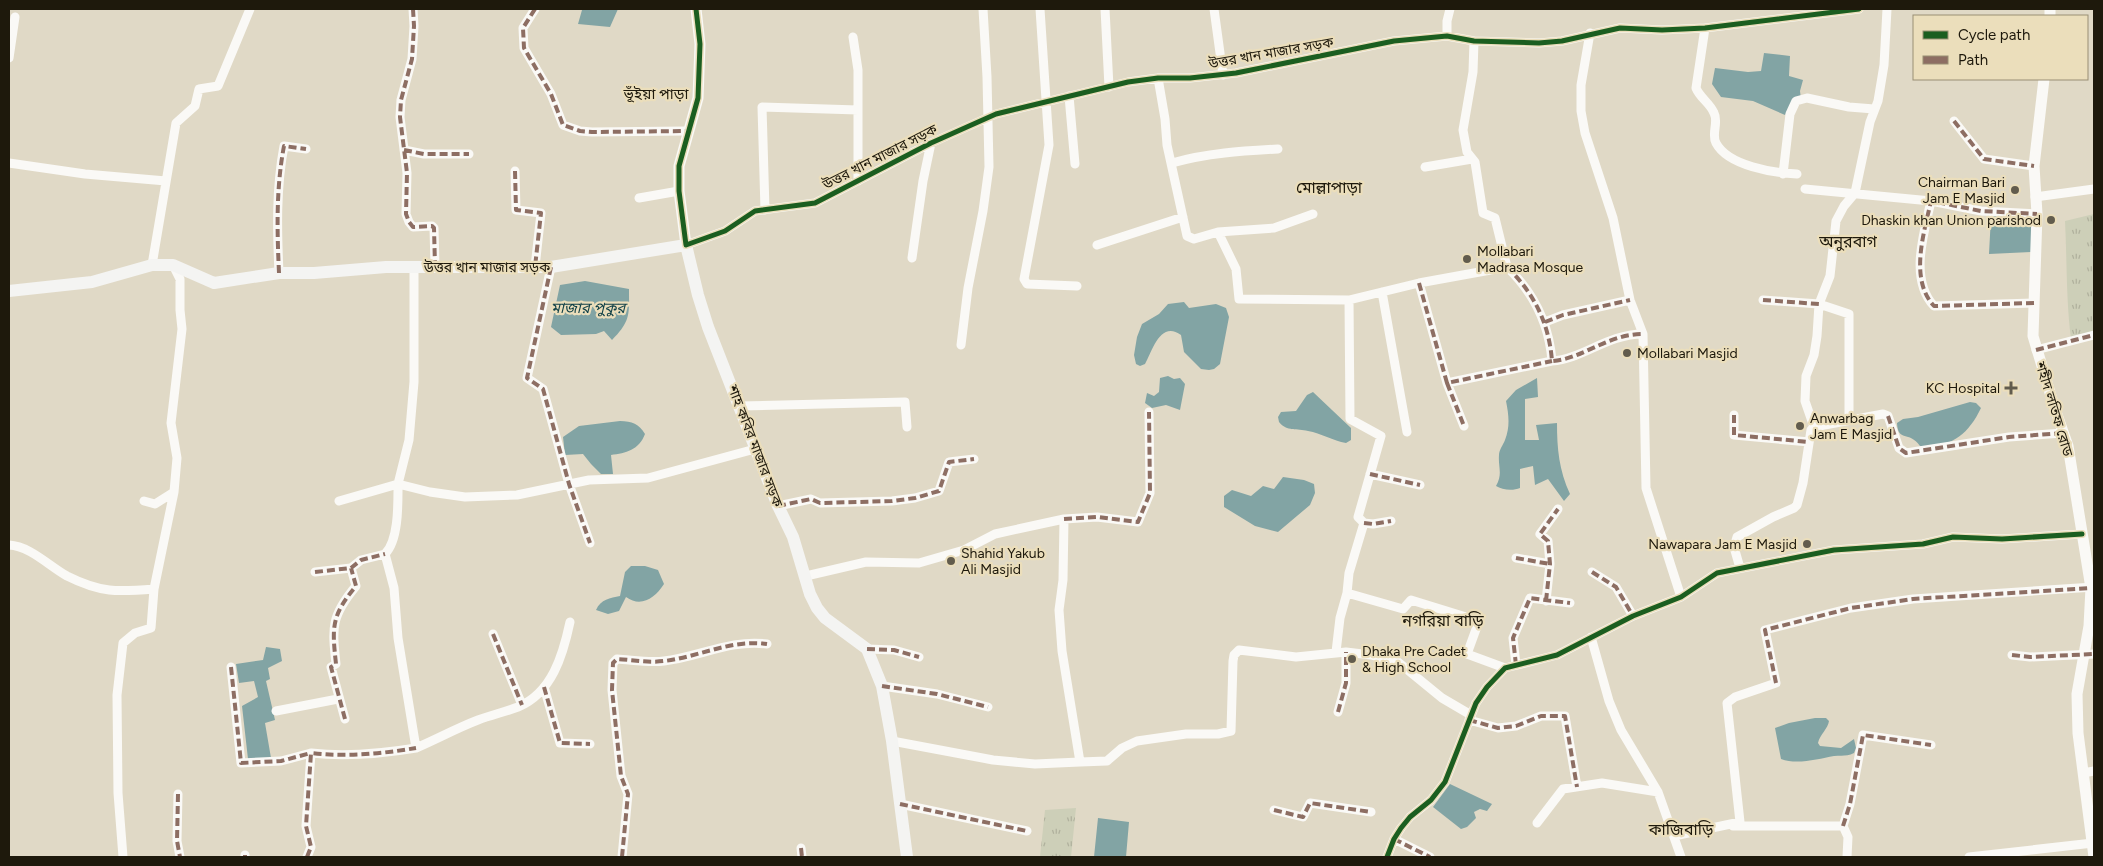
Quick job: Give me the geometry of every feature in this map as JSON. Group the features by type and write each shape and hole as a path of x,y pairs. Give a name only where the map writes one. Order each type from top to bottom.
{"main road":[{"name":"উত্তর খান মাজার সড়ক","path":"9,291 92,282 152,265 173,265 214,283 279,273 314,273 435,266 551,268 686,245"},
{"name":"শাহ কবির মাজার সড়ক","path":"686,245 708,327 778,506 793,537 810,594 825,618 868,649"},
{"path":"868,649 882,686 892,741 907,857"}],"street":[{"path":"152,265 176,123 195,106 199,89 218,86 250,9"},
{"path":"413,9 412,59 401,100 400,117 407,173 406,214 413,226 432,226 434,228 435,266"},
{"path":"535,9 523,28 524,48 551,94 563,125 580,132 688,131"},
{"name":"শাহ কবির মাজার সড়ক","path":"686,245 678,191 679,166 698,98 700,44 696,9"},
{"path":"961,345 968,288 983,211 989,167 983,9"},
{"path":"1040,9 1048,155 1024,279 1027,284 1077,286"},
{"path":"1105,9 1109,87"},
{"path":"1214,9 1223,75"},
{"path":"1448,36 1447,21 1450,9"},
{"name":"উত্তর খান মাজার সড়ক","path":"686,245 726,231 755,211 815,203 931,143 988,117 1109,87 1158,78 1223,75 1394,41 1448,36 1474,41 1539,43 1562,41 1590,33 1620,28 1662,30 1705,28 1792,13 1859,9"},
{"path":"1814,427 1805,401 1806,376 1814,355 1819,304 1830,276 1836,221 1844,206 1855,193 1874,109 1878,101 1887,9"},
{"path":"9,58 15,17"},
{"path":"1705,28 1696,88 1699,95 1710,105 1716,117 1714,135 1716,143 1721,150 1736,161 1770,172 1797,174"},
{"path":"1590,33 1581,86 1581,111 1585,133 1613,218 1630,300 1643,334 1646,488 1681,597"},
{"path":"853,37 858,70 858,181"},
{"path":"1474,41 1473,72 1463,130 1467,152 1475,162 1484,213 1495,218 1507,266 1521,280 1536,302 1544,322 1552,361"},
{"path":"1158,78 1167,145 1187,236 1190,239 1218,232 1274,228 1313,214"},
{"name":"শহীদ লতিফ রোড","path":"2044,80 2034,166 2036,214 2034,336 2036,350 2068,446 2092,587 2089,654 2076,694 2078,733 2089,772 2094,857"},
{"path":"1069,96 1075,164"},
{"path":"1783,174 1790,114 1796,101 1807,98 1849,107 1874,109"},
{"path":"765,210 762,106 858,110"},
{"path":"1954,121 1984,159 2034,166"},
{"path":"912,258 923,181 931,143"},
{"path":"279,273 277,222 284,146 306,149"},
{"path":"1172,163 1195,156 1278,149"},
{"path":"404,150 424,154 469,154"},
{"path":"1426,166 1472,159"},
{"path":"9,163 85,174 166,181"},
{"path":"515,171 516,210 541,213 536,267"},
{"path":"1804,189 1931,201 1981,211 2036,214"},
{"path":"2035,197 2094,189"},
{"path":"639,198 678,191"},
{"path":"1931,201 1921,261 1923,288 1934,306 2034,303"},
{"path":"1097,245 1184,217"},
{"path":"1218,232 1236,269 1239,299 1349,300 1419,283 1507,266"},
{"path":"123,857 118,793 117,694 123,643 135,633 150,628 154,589 174,492 177,458 171,423 182,329 180,279 173,265"},
{"path":"315,572 351,568 361,560 385,554 389,550 393,539 397,517 398,484 409,440 414,382 414,267"},
{"path":"551,268 527,378 543,389 569,484 590,543"},
{"path":"1419,283 1447,384 1464,426"},
{"path":"1382,292 1406,432"},
{"path":"1349,300 1350,420 1381,436 1358,517 1364,522 1373,524 1391,521"},
{"path":"1544,322 1563,315 1630,300"},
{"path":"1762,300 1819,304 1848,314 1849,419"},
{"path":"1447,384 1562,360 1610,340 1632,334 1643,334"},
{"path":"2036,350 2094,335"},
{"path":"740,406 905,402 907,427"},
{"path":"806,576 866,562 920,563 964,550 995,534 1064,519 1097,517 1138,522 1150,493 1150,412"},
{"path":"1740,568 1734,547 1738,537 1797,505 1803,483 1811,430 1814,427 1883,414 1888,416 1899,448 1906,452 2009,437 2063,433"},
{"path":"1734,415 1734,436 1809,442"},
{"path":"339,500 398,484 430,492 465,497 489,498 516,495 589,480 648,478 755,449"},
{"path":"778,506 811,498 820,503 892,501 915,498 939,491 949,462 974,459"},
{"path":"1370,474 1420,485"},
{"path":"144,501 155,504 174,492"},
{"path":"1546,601 1550,564 1548,542 1540,534 1558,509"},
{"path":"1064,519 1063,580 1059,610 1062,651 1080,762"},
{"path":"1336,652 1340,618 1347,592 1349,573 1364,522"},
{"path":"1387,857 1394,839 1410,817 1431,800 1445,782 1470,718 1487,687 1505,668 1557,655 1633,616 1681,597 1717,573 1834,550 1923,544 1953,537 2002,539 2082,534"},
{"path":"9,545 42,559 65,575 98,588 113,592 154,589"},
{"path":"385,554 394,588 398,638 416,748"},
{"path":"1516,558 1550,564"},
{"path":"345,719 338,699 331,667 336,664 333,626 335,617 356,586 351,568"},
{"path":"1592,572 1616,587 1633,616"},
{"path":"1674,836 1726,826 1737,823 1741,819 1727,703 1735,697 1776,683 1765,630 1851,608 1913,599 2092,587"},
{"path":"1347,592 1403,609 1411,600 1479,621 1467,654 1505,668"},
{"path":"1516,665 1513,638 1530,598 1570,603"},
{"path":"231,666 241,763 281,761 312,754 339,756 378,754 416,748 479,719 532,700 544,687 564,648 570,622"},
{"path":"493,634 522,704"},
{"path":"1592,638 1609,701 1621,730 1658,792 1681,857"},
{"path":"622,857 628,794 621,776 612,690 613,663 617,659 663,662 712,651 733,644 767,644"},
{"path":"868,649 894,650 919,657"},
{"path":"892,741 993,760 1035,764 1107,761 1122,748 1137,740 1186,734 1218,734 1231,731 1234,655 1239,650 1296,656 1346,652 1372,655 1398,662 1470,718 1498,728 1516,726 1540,716 1564,716 1578,787"},
{"path":"1338,712 1346,683 1346,652"},
{"path":"2012,655 2030,657 2089,654"},
{"path":"882,686 937,694 988,707"},
{"path":"544,687 560,743 590,744"},
{"path":"276,711 338,699"},
{"path":"1847,857 1848,837 1843,826 1850,804 1863,735 1930,745"},
{"path":"307,857 311,847 306,826 312,754"},
{"path":"1537,823 1563,789 1602,784 1658,792"},
{"path":"178,794 177,841 180,857"},
{"path":"1274,810 1303,817 1310,803 1371,812"},
{"path":"900,804 1027,831"},
{"path":"1726,826 1843,826"},
{"path":"1394,839 1430,857"},
{"path":"1969,857 2093,843"}],"green space":[{"path":"2094,214 2094,333 2071,339 2067,295 2065,221"},
{"path":"1076,808 1071,857 1040,857 1045,810"}],"water":[{"path":"580,9 618,9 610,27 578,24 582,10"},
{"path":"1764,53 1790,56 1789,76 1803,80 1800,91 1801,99 1789,108 1785,115 1753,101 1721,97 1712,84 1715,68 1748,72 1761,71"},
{"path":"1991,216 2032,216 2031,252 1989,254"},
{"name":"মাজার পুকুর","path":"585,281 629,289 628,317 623,328 612,340 604,331 596,334 561,335 551,327 560,285"},
{"path":"1184,302 1189,308 1216,304 1226,308 1229,317 1220,364 1214,369 1201,369 1184,352 1181,335 1174,331 1162,334 1145,364 1140,366 1136,364 1134,355 1137,337 1142,324 1159,314 1168,304"},
{"path":"1168,376 1174,379 1180,378 1185,384 1180,410 1166,405 1152,408 1145,403 1147,393 1154,396 1159,392 1160,378"},
{"path":"1537,378 1538,397 1525,399 1525,440 1539,440 1536,425 1557,423 1559,459 1570,494 1564,501 1548,479 1535,485 1533,466 1520,469 1520,488 1508,490 1496,486 1500,474 1499,453 1507,435 1508,417 1506,401 1516,390"},
{"path":"1313,392 1351,428 1351,440 1346,443 1341,442 1313,432 1285,427 1279,422 1278,417 1281,412 1296,411 1307,395"},
{"path":"1970,402 1976,403 1981,408 1970,426 1957,438 1949,442 1941,445 1920,446 1912,438 1899,433 1897,423 1903,419 1918,417"},
{"path":"620,421 635,424 645,434 636,447 611,455 613,474 601,474 583,454 565,455 563,437 579,426"},
{"path":"1283,477 1304,480 1314,484 1315,493 1310,505 1278,532 1255,526 1224,507 1224,496 1232,490 1251,496 1263,486 1274,489"},
{"path":"631,566 645,566 658,570 664,584 647,600 637,602 626,597 619,611 608,614 596,610 603,601 620,596 625,572"},
{"path":"266,647 280,649 282,661 268,668 270,679 266,681 275,720 265,723 271,758 248,759 242,706 258,697 254,681 239,683 236,664 263,660"},
{"path":"1815,718 1826,718 1829,721 1819,740 1820,746 1841,748 1854,739 1856,748 1854,753 1814,760 1787,761 1781,759 1775,728"},
{"path":"1450,784 1492,804 1487,811 1480,809 1474,812 1476,818 1467,827 1461,829 1433,807"},
{"path":"1098,818 1129,822 1126,857 1094,857"}],"marked path":[{"path":"413,9 412,59 401,100 400,117 407,173 406,214 413,227 432,226 434,228 435,266"},
{"path":"535,9 523,28 524,48 551,94 563,125 580,131 592,132 687,131"},
{"path":"1954,121 1984,159 2034,166"},
{"path":"279,273 278,209 284,146 306,149"},
{"path":"404,150 424,154 469,154"},
{"path":"515,171 516,210 541,213 535,267"},
{"path":"2034,303 1934,306 1926,295 1922,283 1920,255 1931,201 1981,211 2037,214"},
{"path":"551,267 527,378 543,389 569,484 590,543"},
{"path":"1507,267 1525,287 1539,310 1548,334 1552,361 1574,356 1618,338 1643,334"},
{"path":"1419,283 1447,383 1552,361"},
{"path":"1545,322 1563,315 1630,300"},
{"path":"1763,300 1819,304"},
{"path":"2036,350 2094,335"},
{"path":"1447,383 1464,426"},
{"path":"1064,519 1097,517 1138,522 1150,493 1149,412"},
{"path":"1734,415 1734,435 1809,442"},
{"path":"1888,416 1899,448 1906,453 2009,437 2063,433"},
{"path":"778,506 811,499 820,503 892,501 915,498 939,491 949,462 974,459"},
{"path":"1370,474 1420,485"},
{"path":"1546,601 1550,564 1548,541 1540,534 1558,509"},
{"path":"1364,523 1373,524 1391,521"},
{"path":"315,572 351,568 361,560 385,554"},
{"path":"1516,558 1550,564"},
{"path":"345,719 331,667 336,664 335,622 342,606 356,586 351,568"},
{"path":"1592,572 1616,587 1633,616"},
{"path":"1776,683 1765,630 1851,608 1913,599 2091,588"},
{"path":"1516,665 1513,638 1530,598 1570,603"},
{"path":"493,634 522,705"},
{"path":"622,857 628,794 621,776 612,690 613,663 617,659 647,662 664,661 728,646 754,643 767,644"},
{"path":"867,649 894,650 919,657"},
{"path":"1338,712 1346,683 1346,652"},
{"path":"2012,655 2030,657 2094,654"},
{"path":"231,667 241,763 281,761 311,753"},
{"path":"882,686 937,694 988,707"},
{"path":"544,687 560,743 590,744"},
{"path":"1469,720 1498,728 1516,726 1541,716 1565,716 1577,787"},
{"path":"1843,826 1850,804 1863,735 1931,745"},
{"path":"307,857 311,847 306,826 311,753 364,754 416,748"},
{"path":"178,794 177,841 180,857"},
{"path":"1274,810 1303,817 1310,803 1371,812"},
{"path":"900,804 1027,831"},
{"path":"1394,839 1430,857"},
{"path":"801,848 802,857"}],"cycle path":[{"path":"696,9 700,44 698,98 679,166 679,191 686,245 725,231 755,211 815,203 931,143 996,114 1128,82 1236,73 1394,41 1447,36 1474,41 1539,43 1562,41 1620,28 1662,30 1705,28 1859,9"},
{"path":"1387,857 1394,839 1401,828 1410,817 1431,800 1445,782 1476,703 1487,687 1505,668 1557,655 1633,616 1681,597 1717,573 1834,550 1923,544 1953,537 2002,539 2082,534"}],"place":[{"name":"Chairman Bari Jam E Masjid","path":"2015,190"},
{"name":"Dhaskin khan Union parishod","path":"2051,220"},
{"name":"Mollabari Madrasa Mosque","path":"1467,259"},
{"name":"Mollabari Masjid","path":"1627,353"},
{"name":"KC Hospital","path":"2011,388"},
{"name":"Anwarbag Jam E Masjid","path":"1800,426"},
{"name":"Nawapara Jam E Masjid","path":"1807,544"},
{"name":"Shahid Yakub Ali Masjid","path":"951,561"},
{"name":"Dhaka Pre Cadet & High School","path":"1352,659"}],"district":[{"name":"ভূঁইয়া পাড়া","path":"656,94"},
{"name":"মোল্লাপাড়া","path":"1329,187"},
{"name":"অনুরবাগ","path":"1848,241"},
{"name":"নগরিয়া বাড়ি","path":"1443,620"},
{"name":"কাজিবাড়ি","path":"1681,829"}]}
